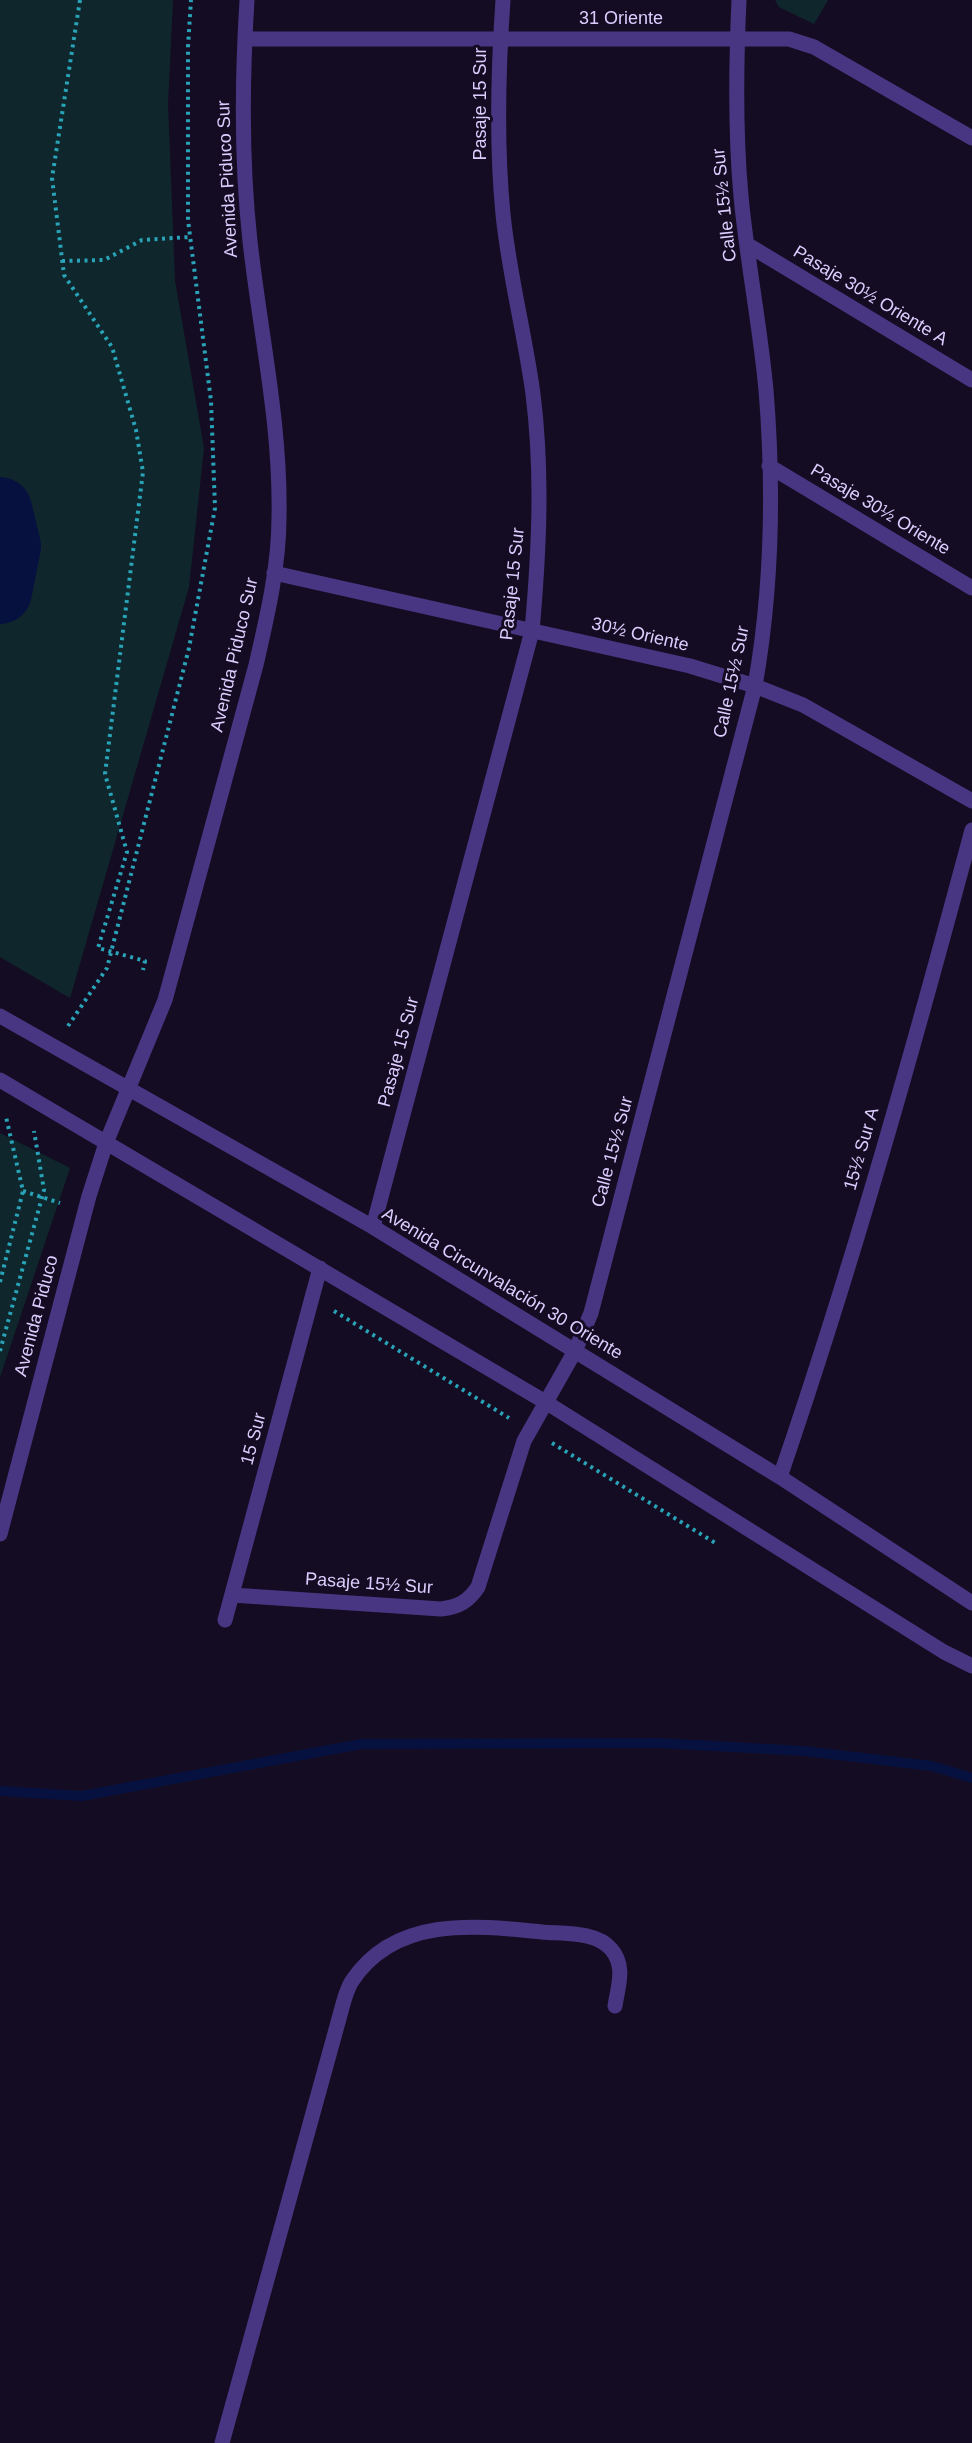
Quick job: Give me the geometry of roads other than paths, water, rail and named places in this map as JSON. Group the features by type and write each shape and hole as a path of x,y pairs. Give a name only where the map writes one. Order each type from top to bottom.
{"street":[{"name":"Avenida Piduco Sur","path":"106,1143 165,1000 256,665 274,573 279,518 277,455 249,239 243,105 247,0"},
{"name":"Pasaje 15 Sur","path":"373,1227 532,631 538,564 540,495 538,444 533,394 503,216 499,145 502,0"},
{"name":"Calle 15½ Sur","path":"547,1403 575,1351 596,1298 755,686 766,602 769,466 766,392 738,153 739,0"},
{"name":"31 Oriente","path":"245,39 789,39 814,47 972,138"},
{"name":"Pasaje 30½ Oriente A","path":"748,245 972,380"},
{"name":"Pasaje 30½ Oriente","path":"769,466 972,588"},
{"name":"30½ Oriente","path":"274,573 690,666 755,686 804,705 831,719 972,801"},
{"name":"15½ Sur A","path":"780,1477 889,1130 925,1007 972,830"},
{"name":"Avenida Circunvalación 30 Oriente","path":"0,1016 373,1227 780,1477 972,1603"},
{"path":"0,1080 547,1403 944,1652 972,1666"},
{"name":"Avenida Piduco","path":"0,1534 89,1196 106,1143"},
{"name":"15 Sur","path":"225,1620 320,1268"},
{"name":"Pasaje 15½ Sur","path":"232,1595 441,1609 464,1602 478,1587 524,1441 547,1403"},
{"path":"222,2443 340,2015 351,1982 370,1959 396,1943 425,1932 457,1926 589,1936 607,1944 619,1961 621,1971 615,2006"}],"waterway":[{"path":"0,509 9,546 0,592"},
{"path":"0,1791 82,1796 361,1744 659,1743 804,1751 932,1766 972,1778"}]}
